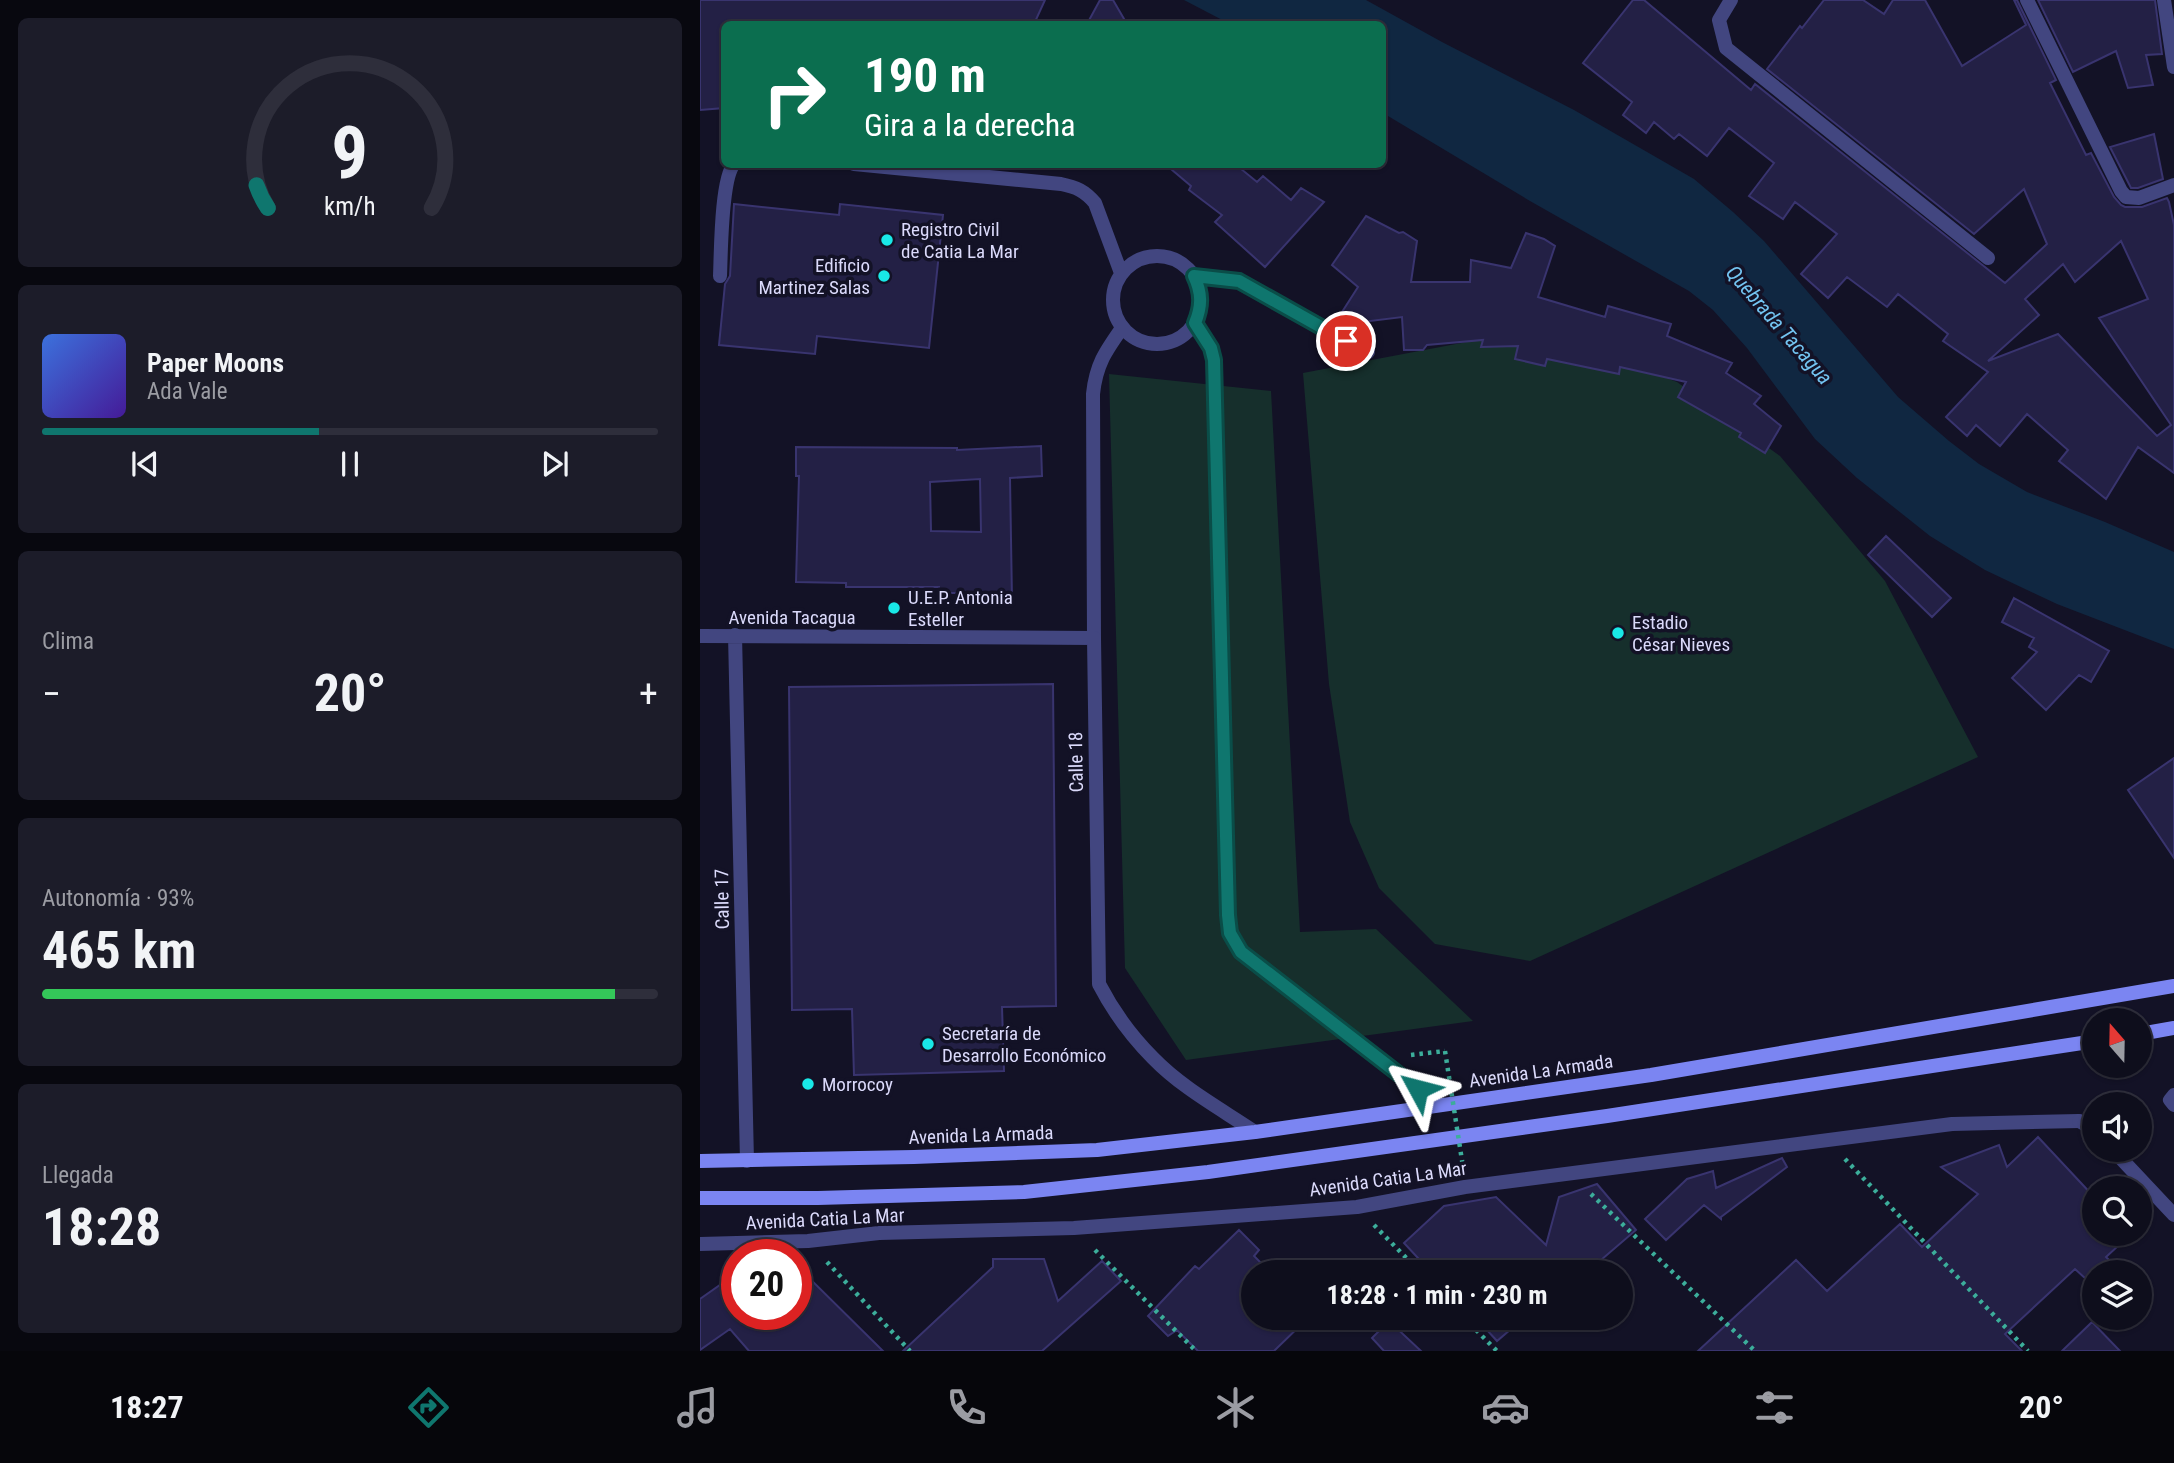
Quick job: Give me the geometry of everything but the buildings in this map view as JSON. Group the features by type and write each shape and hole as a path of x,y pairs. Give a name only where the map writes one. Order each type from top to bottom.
{"main road":[{"name":"Avenida La Armada","path":"700,1161 1097,1150 1255,1132 1651,1075 2174,986"},
{"path":"2152,1032 2174,1028"},
{"path":"700,1198 818,1198 1024,1192 1208,1172 1607,1116 2082,1043"}],"street":[{"path":"1731,0 1719,20 1726,48 1988,258"},
{"path":"2027,0 2121,191 2126,197 2139,198 2174,185"},
{"path":"2164,0 2174,66"},
{"path":"720,275 726,184 731,168"},
{"path":"896,168 1077,187 1095,203 1121,273"},
{"path":"1161,256 1186,266 1194,276 1202,299 1195,323 1186,333 1161,345 1146,344 1133,338 1122,328 1115,316 1112,301 1114,286 1121,273 1132,263 1146,257 1161,256"},
{"path":"1194,276 1239,281 1368,352"},
{"path":"1195,323 1211,348 1214,360 1230,933 1241,952 1254,964 1438,1105"},
{"name":"Calle 18","path":"1122,328 1100,360 1093,394 1099,984 1112,1010 1154,1060 1188,1087 1255,1132"},
{"name":"Calle 17","path":"735,635 747,1161"},
{"name":"Avenida Tacagua","path":"700,636 1094,638"},
{"name":"Avenida Catia La Mar","path":"812,1241 879,1233 1074,1228 1357,1207 1465,1187 1951,1124 2082,1123"},
{"path":"2124,1162 2174,1215"},
{"name":"Avenida Catia La Mar","path":"700,1244 721,1243"}],"path":[{"path":"1445,1051 1463,1167"},
{"path":"1828,1142 2028,1351"},
{"path":"1571,1174 1755,1351"},
{"path":"1357,1207 1408,1260"},
{"path":"1074,1228 1196,1351"},
{"path":"812,1245 910,1351"},
{"path":"1476,1330 1497,1351"}],"green space":[{"name":"Estadio César Nieves","path":"1535,329 1677,382 1780,456 1885,581 1978,757 1530,961 1435,944 1379,888 1350,822 1329,684 1303,373"},
{"path":"1109,374 1271,391 1300,932 1376,929 1473,1021 1186,1060 1125,968"}],"water":[{"name":"Quebrada Tacagua","path":"1184,0 1366,0 1574,110 1694,179 1764,241 1898,397 1949,441 1979,464 2027,492 2174,552 2174,649 2057,604 1985,570 1930,536 1857,478 1815,439 1747,348 1713,310 1689,291 1530,201 1386,115 1386,21 1224,21"}],"place":[{"name":"Registro Civil de Catia La Mar","path":"887,240"},
{"name":"Edificio Martinez Salas","path":"884,276"},
{"name":"U.E.P. Antonia Esteller","path":"894,608"},
{"name":"Estadio César Nieves","path":"1618,633"},
{"name":"Secretaría de Desarrollo Económico","path":"928,1044"},
{"name":"Morrocoy","path":"808,1084"}],"route":[{"path":"1346,341 1239,281 1194,276 1202,299 1195,323 1211,348 1214,360 1228,915 1230,933 1241,952 1254,964 1418,1089"}]}
